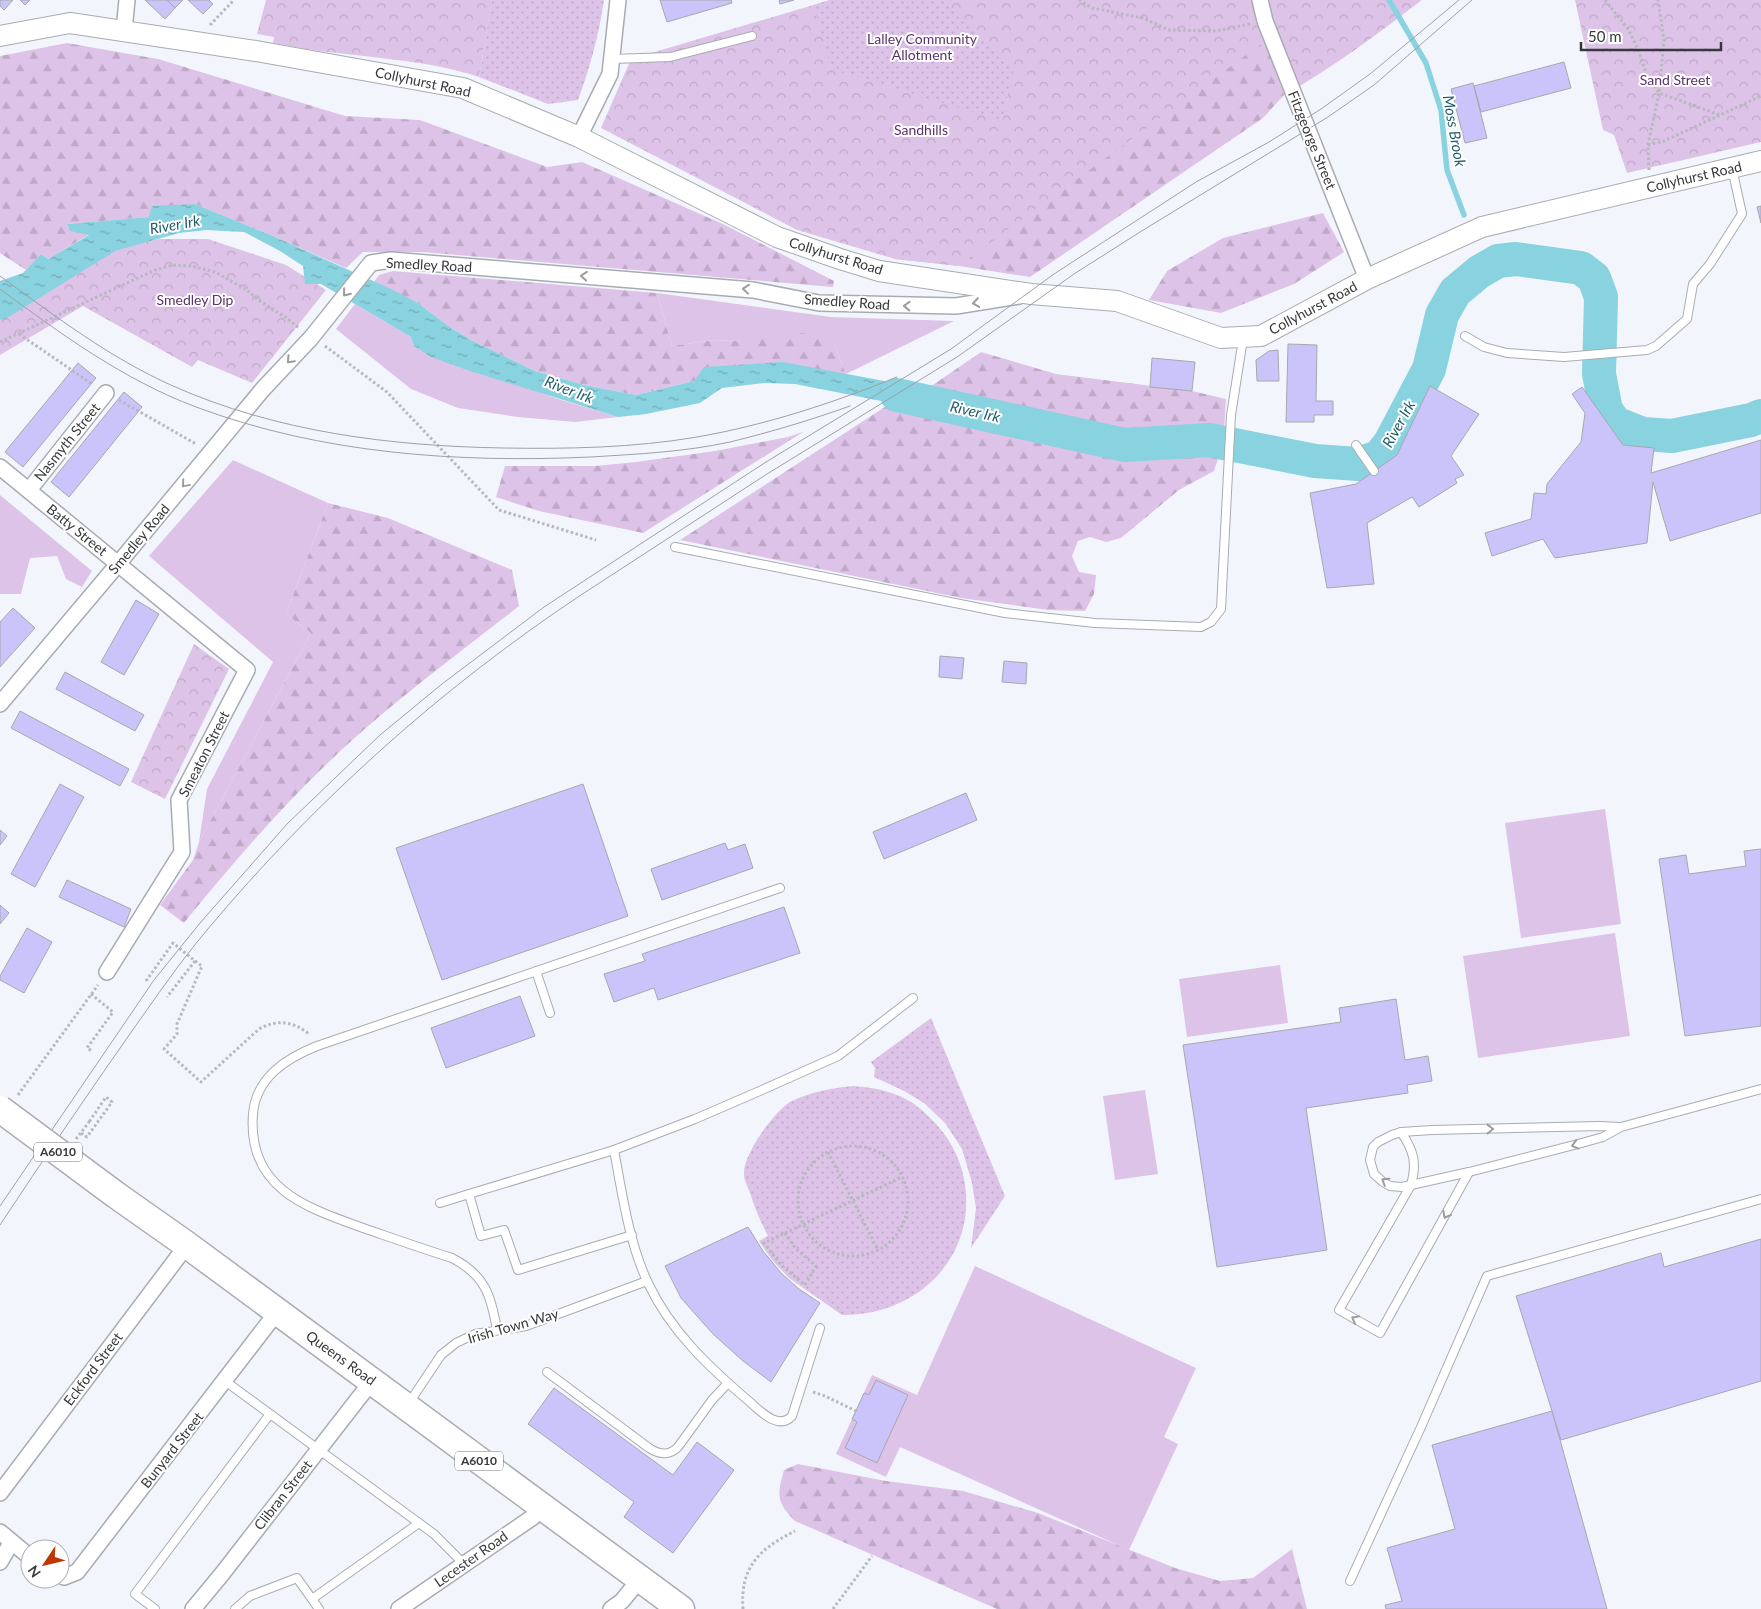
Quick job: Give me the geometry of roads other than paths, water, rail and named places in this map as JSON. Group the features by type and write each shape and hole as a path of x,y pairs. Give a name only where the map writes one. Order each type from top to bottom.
{"highway":[{"name":"Queens Road","path":"3,1111 681,1609"}],"street":[{"path":"124,30 126,0"},
{"path":"579,137 610,74 618,0"},
{"name":"Fitzgeorge Street","path":"1260,0 1265,21 1367,279"},
{"name":"Collyhurst Road","path":"0,36 70,23 256,51 463,88 579,137 777,237 879,271 1031,294 1117,302 1221,338 1261,336 1367,279 1482,227 1761,161"},
{"name":"Smedley Road","path":"0,704 263,389 311,338 370,263 391,260 753,290 818,303 956,306 1031,294"},
{"name":"Nasmyth Street","path":"28,490 106,393"},
{"name":"Batty Street","path":"0,467 247,670"},
{"name":"Smeaton Street","path":"107,972 182,852 179,800 247,670"},
{"name":"Eckford Street","path":"0,1493 187,1245"},
{"name":"Bunyard Street","path":"70,1574 77,1572 277,1312"},
{"name":"Clibran Street","path":"193,1609 372,1381"},
{"name":"Lecester Road","path":"399,1609 533,1517 540,1507"},
{"path":"0,1532 20,1550"},
{"path":"0,1562 11,1543"},
{"path":"610,1609 622,1601 640,1579"}],"lane":[{"path":"612,59 670,57 752,36"},
{"path":"1465,336 1484,347 1507,353 1564,357 1622,353 1647,350 1656,346 1687,320 1693,284 1710,264 1742,214 1732,168"},
{"path":"675,547 1005,613 1095,623 1201,627 1210,622 1221,609 1231,415 1244,337"},
{"path":"1356,444 1374,471"},
{"path":"498,1330 490,1298 484,1285 475,1273 464,1264 452,1258 329,1216 298,1202 286,1194 266,1172 257,1155 253,1140 254,1109 259,1094 274,1070 285,1061 317,1046 780,888"},
{"path":"536,971 550,1013"},
{"path":"440,1203 614,1150 704,1115 838,1056 913,998"},
{"path":"1621,1127 1401,1132 1384,1139 1373,1147 1370,1160 1371,1167 1374,1174 1390,1186 1402,1187 1469,1172 1603,1137 1621,1127 1761,1088"},
{"path":"1401,1132 1412,1151 1415,1161 1415,1171 1411,1185 1339,1310 1380,1333 1469,1172"},
{"path":"614,1150 632,1236 647,1282 661,1307 693,1351 728,1384 774,1421 782,1422 789,1420 792,1416 820,1328"},
{"path":"469,1194 482,1236 504,1230 518,1270 632,1236"},
{"path":"1350,1581 1421,1427 1487,1276 1761,1199"},
{"name":"Irish Town Way","path":"407,1407 440,1355 456,1343 475,1334 526,1326 647,1282"},
{"path":"547,1372 649,1448 655,1452 665,1454 672,1453 678,1447 712,1400 728,1384"},
{"path":"225,1382 434,1534 464,1564"},
{"path":"155,1609 135,1594 270,1414"},
{"path":"312,1599 418,1523"},
{"path":"235,1609 250,1596 297,1578 319,1609"}],"water":[{"path":"195,204 273,236 391,289 418,303 451,328 471,340 535,371 584,385 636,395 694,381 704,367 783,362 927,389 949,398 932,411 795,384 765,383 722,388 700,403 646,414 618,417 431,357 414,346 411,337 321,284 305,284 303,266 280,251 244,232 206,230 179,233 115,251 7,318 0,320 0,281 23,273 41,254 48,259 89,235 70,231 67,224 149,217 152,206"}],"waterway":[{"name":"Moss Brook","path":"1389,0 1426,63 1441,110 1447,170 1464,215"},
{"name":"River Irk","path":"897,395 1125,445 1209,440 1315,461 1358,464 1379,457 1390,443 1429,369 1442,315 1455,292 1479,272 1498,261 1516,259 1581,268 1594,278 1601,297 1599,374 1606,410 1615,423 1643,434 1672,436 1751,420 1761,416"}],"tram line":[{"path":"0,1206 154,980 200,923 287,824 380,735 442,684 544,607 766,462 951,349 1054,274 1196,182 1269,142 1321,109 1370,74 1459,0"},
{"path":"0,1225 132,1031 207,930 291,836 382,749 430,708 479,668 581,595 767,474 957,357 1074,274 1328,117 1374,85 1472,0"},
{"path":"0,276 62,321 127,363 173,386 212,402 253,415 335,434 376,440 461,447 527,448 576,448 649,444 697,437 774,420 848,396 897,377"},
{"path":"0,289 94,355 118,370 169,396 244,423 341,445 391,452 441,456 541,459 644,454 730,442 791,426 850,406"}],"park label":[{"name":"Lalley Community Allotment","path":"922,48"},
{"name":"Sand Street","path":"1675,80"},
{"name":"Sandhills","path":"921,130"},
{"name":"Smedley Dip","path":"195,300"}]}
